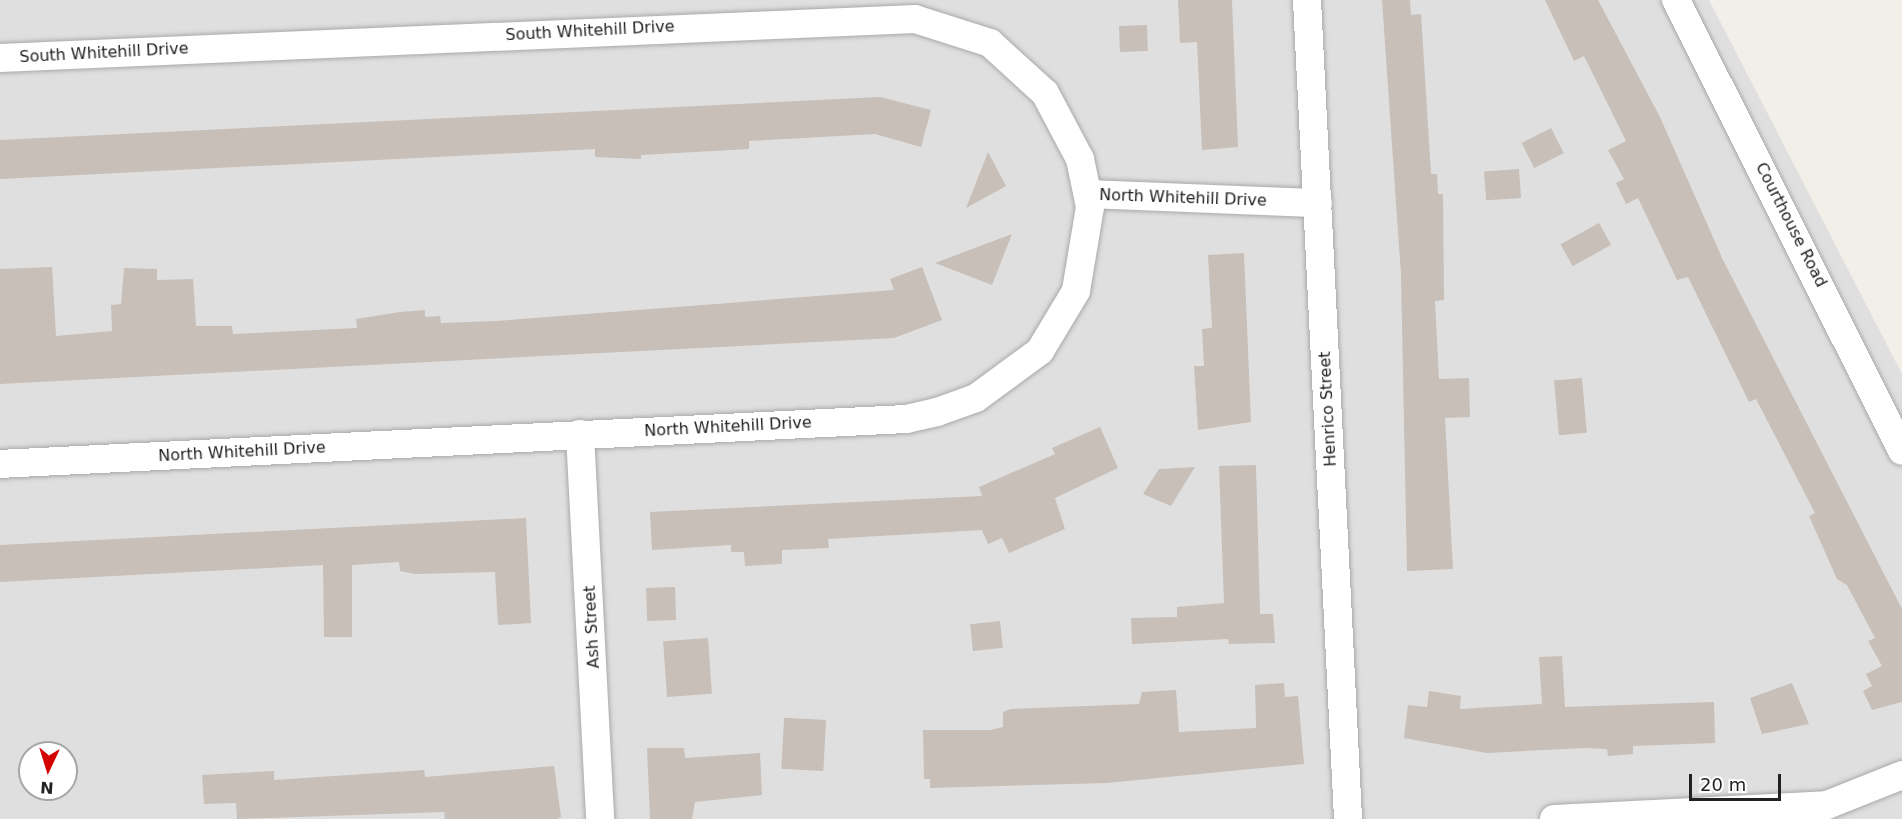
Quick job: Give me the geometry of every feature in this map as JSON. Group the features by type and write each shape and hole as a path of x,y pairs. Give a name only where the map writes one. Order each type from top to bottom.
{"street":[{"name":"Henrico Street","path":"1307,0 1348,819"},
{"name":"Courthouse Road","path":"1676,0 1902,451"},
{"name":"South Whitehill Drive","path":"0,58 915,19 972,36 1016,63 1063,121 1089,194"},
{"name":"North Whitehill Drive","path":"0,465 906,418 976,398 1040,351 1062,321 1086,250 1089,194 1318,203"},
{"name":"Ash Street","path":"580,434 600,819"},
{"path":"1554,819 1827,805 1902,775"}],"shaded area":[{"path":"0,0 1709,0 1902,374 1902,819 0,819"}],"building":[{"path":"1178,0 1232,0 1238,147 1202,150 1197,42 1180,43"},
{"path":"1382,0 1410,0 1411,15 1421,14 1431,174 1437,174 1438,194 1443,194 1444,300 1435,301 1439,379 1469,378 1470,417 1445,418 1453,569 1407,571 1401,275"},
{"path":"1545,0 1598,0 1660,117 1723,260 1902,609 1902,702 1872,710 1863,691 1872,686 1866,674 1882,666 1868,641 1875,638 1847,585 1837,579 1809,516 1815,513 1756,399 1749,402 1688,277 1677,280 1638,198 1626,204 1616,183 1624,179 1608,150 1626,141 1584,56 1574,61"},
{"path":"1147,25 1148,51 1120,52 1119,26"},
{"path":"880,97 931,110 921,147 875,134 749,141 749,149 641,155 641,159 595,157 595,149 0,179 0,140"},
{"path":"1551,128 1564,153 1534,168 1522,143"},
{"path":"988,152 1006,186 966,208"},
{"path":"1519,169 1521,198 1486,200 1484,171"},
{"path":"1599,223 1611,245 1573,266 1561,244"},
{"path":"1012,234 992,285 935,263"},
{"path":"1244,253 1251,422 1198,430 1194,366 1204,366 1202,329 1212,328 1208,255"},
{"path":"52,267 56,336 112,331 111,305 121,304 124,268 157,269 157,280 193,279 196,326 232,326 233,334 357,328 356,319 425,310 425,317 440,316 441,323 496,321 894,290 890,279 922,267 942,320 894,338 0,384 0,269"},
{"path":"1582,378 1587,433 1559,435 1554,380"},
{"path":"1100,427 1118,468 1055,498 1065,529 1009,553 1002,538 988,544 982,530 828,539 829,548 782,550 782,564 745,566 744,552 731,552 731,545 652,550 650,512 982,496 979,487 1055,454 1052,448"},
{"path":"1256,465 1260,614 1273,614 1275,643 1229,644 1228,639 1132,644 1131,618 1177,617 1177,607 1224,603 1219,466"},
{"path":"1195,467 1171,506 1143,494 1159,469"},
{"path":"526,518 531,623 498,625 495,572 415,574 400,571 399,562 352,565 352,637 324,637 323,565 0,582 0,545"},
{"path":"675,587 676,620 647,621 646,588"},
{"path":"1000,621 1003,648 973,651 970,624"},
{"path":"708,638 712,694 667,697 663,641"},
{"path":"1562,656 1565,707 1714,702 1715,743 1633,746 1633,754 1608,756 1607,749 1585,748 1487,753 1404,738 1408,705 1427,707 1429,691 1461,696 1460,709 1542,704 1539,657"},
{"path":"1284,683 1285,697 1298,696 1304,764 1106,783 930,788 930,779 924,779 923,730 991,730 1003,727 1003,712 1011,709 1139,704 1142,692 1176,690 1179,732 1256,728 1255,685"},
{"path":"1792,683 1809,724 1762,734 1750,698"},
{"path":"784,718 826,720 823,771 781,769"},
{"path":"647,748 684,748 685,758 760,753 762,795 695,802 692,819 650,819"},
{"path":"554,766 561,817 557,819 445,819 444,812 237,819 236,803 204,804 202,775 274,771 274,780 424,770 425,777"}]}
